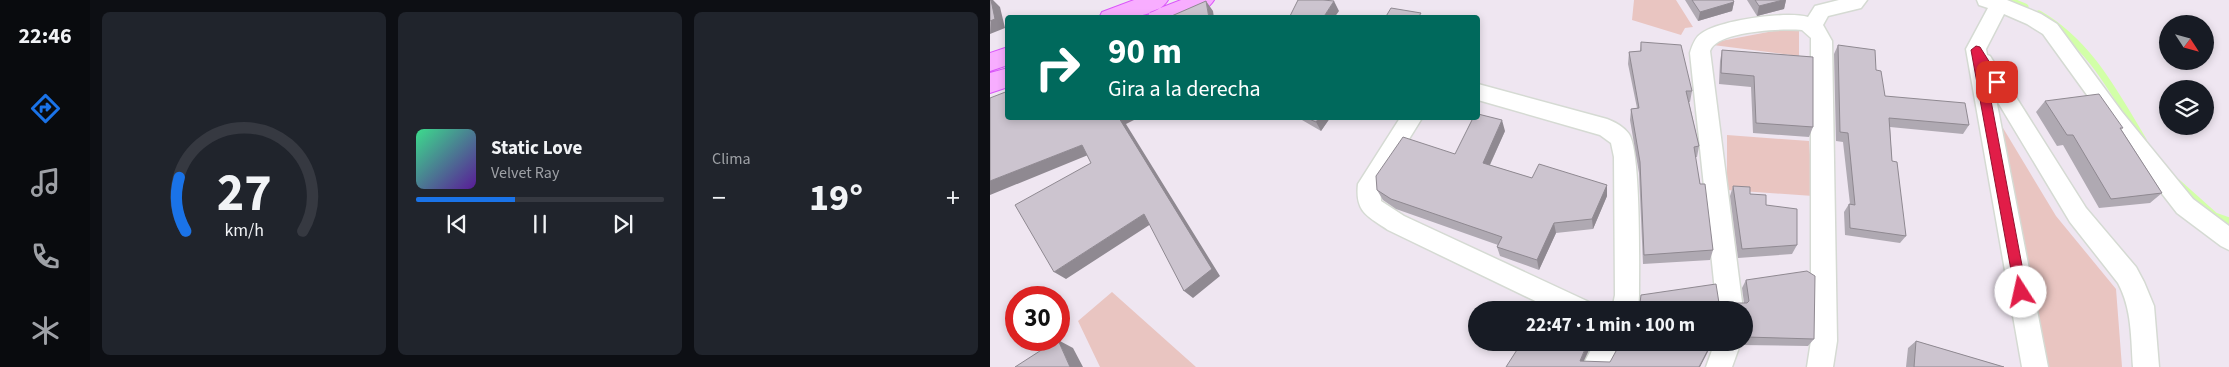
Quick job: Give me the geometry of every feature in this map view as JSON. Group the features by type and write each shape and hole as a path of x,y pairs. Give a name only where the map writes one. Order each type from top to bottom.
{"main road":[{"path":"1118,15 1157,0"},
{"path":"1166,15 1203,0"},
{"path":"990,83 1003,62"}],"street":[{"path":"1812,26 1822,11 1854,3 1858,0"},
{"path":"2035,367 1976,50 1993,2 2034,19 2050,29 2115,118 2185,206 2229,239"},
{"path":"1729,301 1700,53 1702,45 1707,39 1723,32 1791,22 1812,26 1820,32 1822,41 1824,341 1820,367"},
{"path":"1976,50 2078,215 2127,275 2136,290 2141,306 2146,367"},
{"path":"1480,93 1607,128 1621,139 1625,157 1626,301"},
{"path":"1410,120 1369,184 1368,195 1371,207 1396,223 1561,301"},
{"path":"1595,367 1605,351"},
{"path":"1719,367 1725,351"}],"shaded area":[{"path":"1634,0 1676,0 1693,27 1685,28 1681,35 1632,20"},
{"path":"1799,26 1799,56 1705,44"},
{"path":"2000,123 2056,216 2116,289 2122,367 2048,367"},
{"path":"1727,135 1809,141 1813,196 1727,190"},
{"path":"1112,292 1196,367 1100,367 1078,321"}],"building":[{"path":"990,0 995,19 990,21"},
{"path":"1298,0 1334,1 1325,15 1290,15"},
{"path":"1692,0 1733,0 1734,2 1700,12"},
{"path":"1755,0 1783,0 1759,6"},
{"path":"1206,1 1208,15 1174,15"},
{"path":"1391,8 1421,13 1420,15 1387,15"},
{"path":"1641,42 1681,45 1692,91 1686,91 1699,146 1694,147 1700,184 1705,184 1713,250 1644,255 1640,162 1631,109 1639,108 1629,52 1641,51"},
{"path":"1838,45 1875,50 1876,70 1881,71 1885,96 1965,103 1969,125 1889,118 1892,161 1897,162 1906,236 1850,228 1849,204 1855,205 1848,133 1840,132"},
{"path":"1722,50 1813,57 1813,127 1756,123 1754,76 1721,73"},
{"path":"1005,92 1005,120 1120,120 1212,269 1184,291 1144,214 1054,272 1015,205 1091,163 1082,145 990,181 990,98"},
{"path":"2099,94 2123,128 2120,128 2162,193 2111,199 2073,135 2067,135 2045,101"},
{"path":"1480,114 1502,120 1483,163 1532,178 1539,164 1607,185 1592,219 1554,223 1537,260 1497,247 1502,237 1391,199 1377,190 1376,176 1403,137 1455,154 1472,120 1480,120"},
{"path":"1733,186 1750,187 1750,194 1766,195 1766,205 1797,209 1797,245 1742,249"},
{"path":"1807,271 1815,276 1814,339 1753,337 1753,301 1749,301 1746,280"},
{"path":"1716,284 1719,301 1640,301 1641,295"},
{"path":"1916,341 2004,367 1914,367"},
{"path":"1040,351 1063,351 1070,367 1015,367"},
{"path":"1516,351 1584,351 1580,361 1610,362 1616,351 1707,351 1699,367 1506,367"}],"waterway":[{"path":"2008,0 2025,7"},
{"path":"2039,14 2057,26 2086,54 2111,87 2143,140"},
{"path":"2178,183 2215,216 2229,221"}],"route":[{"path":"1997,82 1976,50 2021,292"}]}
